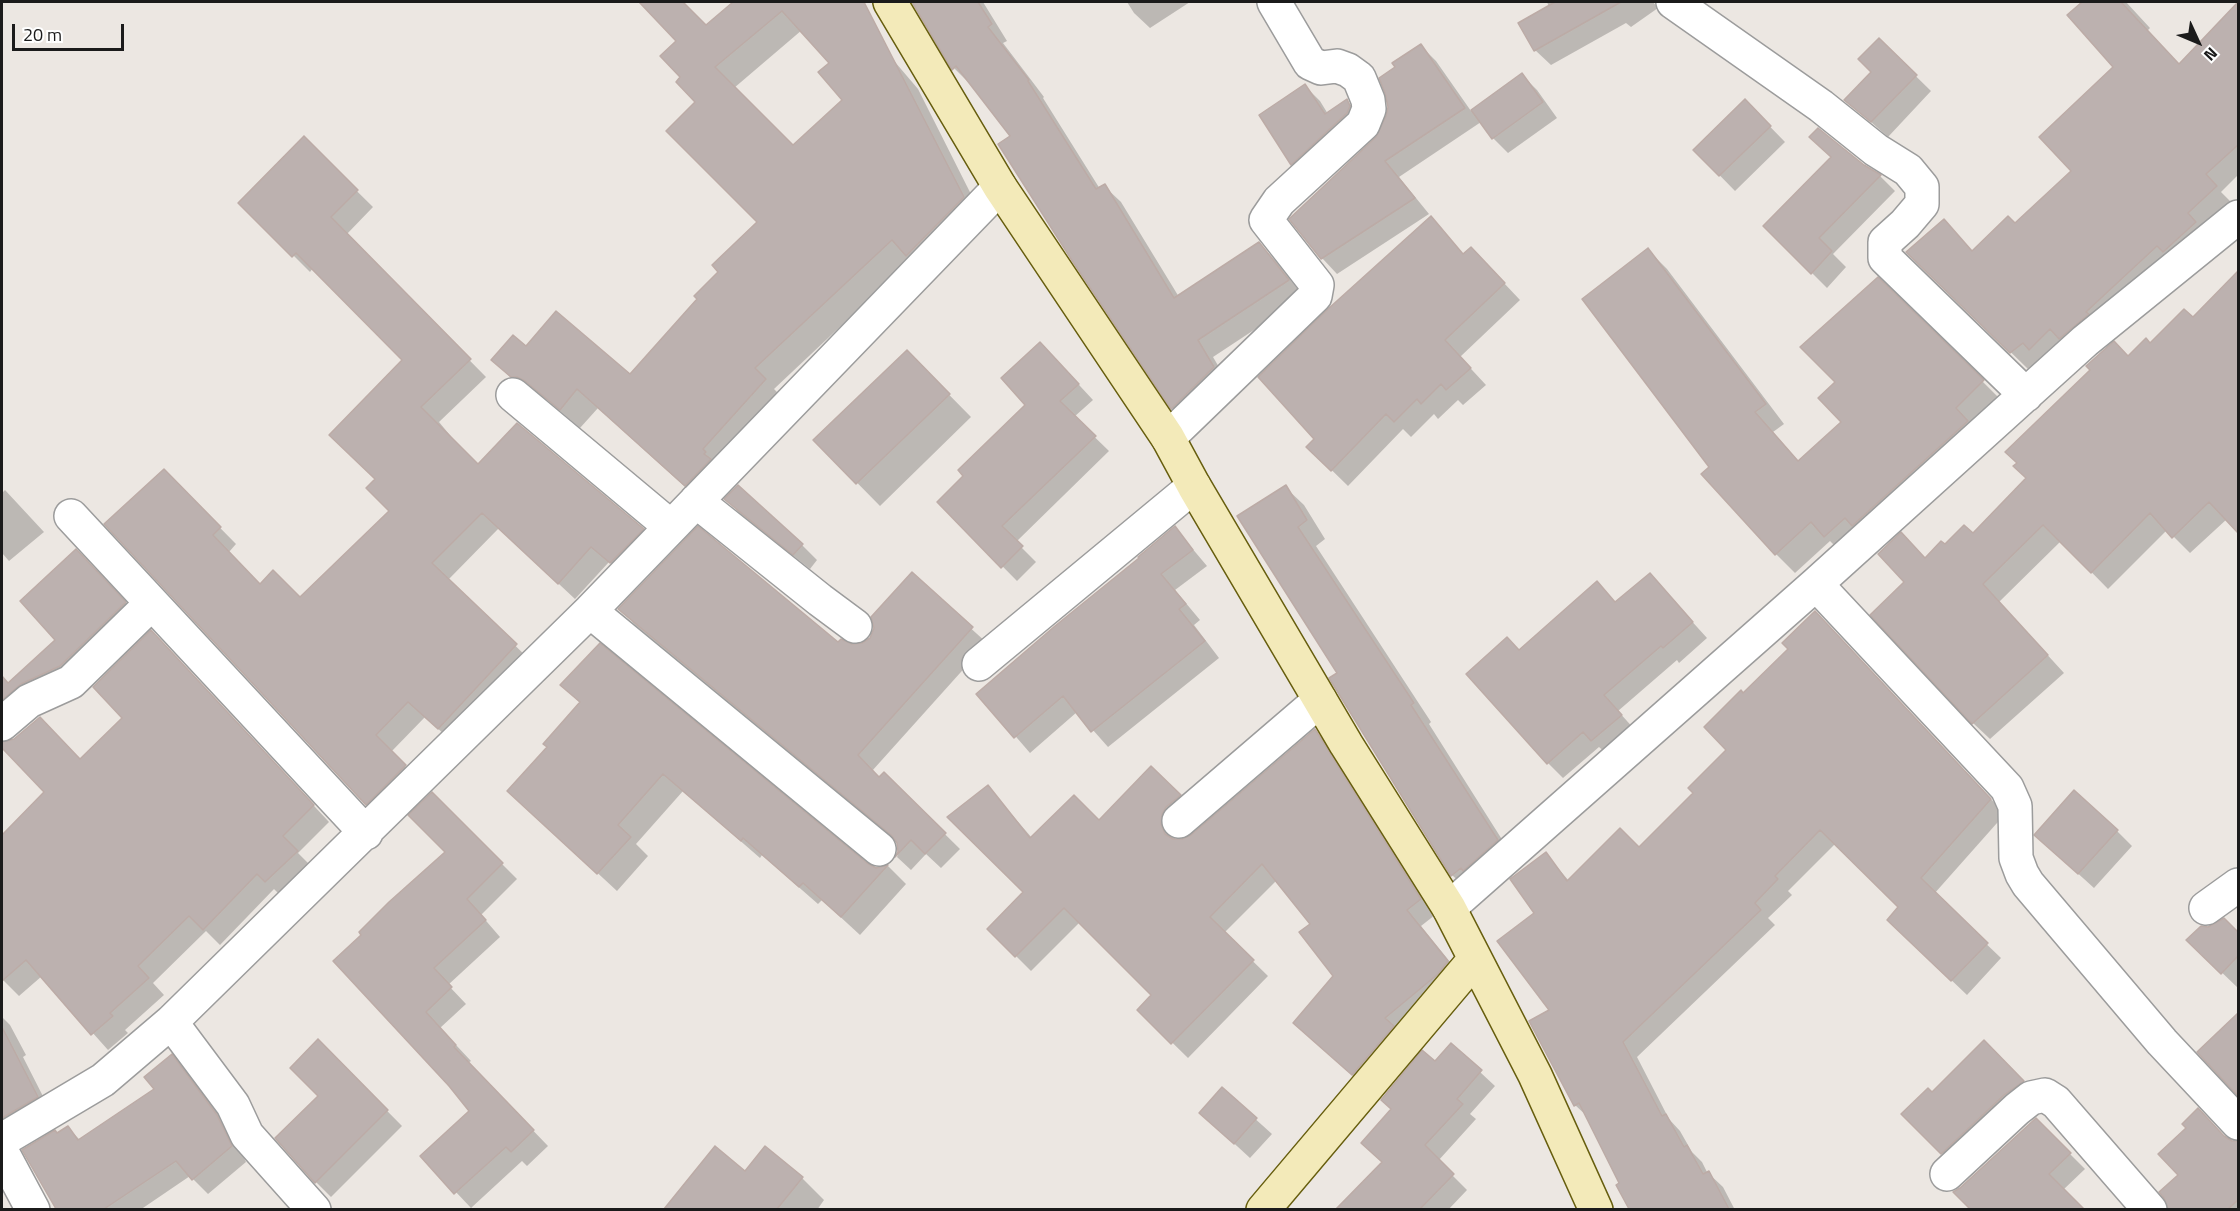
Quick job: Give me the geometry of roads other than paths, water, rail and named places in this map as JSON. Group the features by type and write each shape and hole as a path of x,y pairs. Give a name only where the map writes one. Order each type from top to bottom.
{"street":[{"path":"890,2 1000,187 1168,438 1320,700 1449,908 1535,1075 1596,1209"},
{"path":"1168,438 1315,296 1317,285 1266,220 1279,201 1363,124 1370,109 1359,78 1337,66 1321,68 1310,63 1274,2"},
{"path":"1673,2 1821,106 1876,150 1908,170 1922,187 1922,204 1905,225 1885,242 1885,258 2026,395"},
{"path":"2,1140 103,1080 171,1022 590,611 1000,187"},
{"path":"1449,908 1816,584 2085,341 2238,217"},
{"path":"513,394 671,527"},
{"path":"979,664 1194,486"},
{"path":"696,501 855,626"},
{"path":"71,516 366,833"},
{"path":"1816,584 2007,788 2015,806 2016,858 2025,879 2162,1042 2238,1123"},
{"path":"2,724 28,701 71,682 151,604"},
{"path":"590,611 879,849"},
{"path":"1179,821 1320,700"},
{"path":"2206,908 2238,885"},
{"path":"1263,1209 1475,959"},
{"path":"171,1022 233,1106 247,1135 314,1209"},
{"path":"1947,1174 2017,1109 2031,1098 2045,1095 2056,1102 2150,1209"},
{"path":"2,1152 33,1209"}]}
